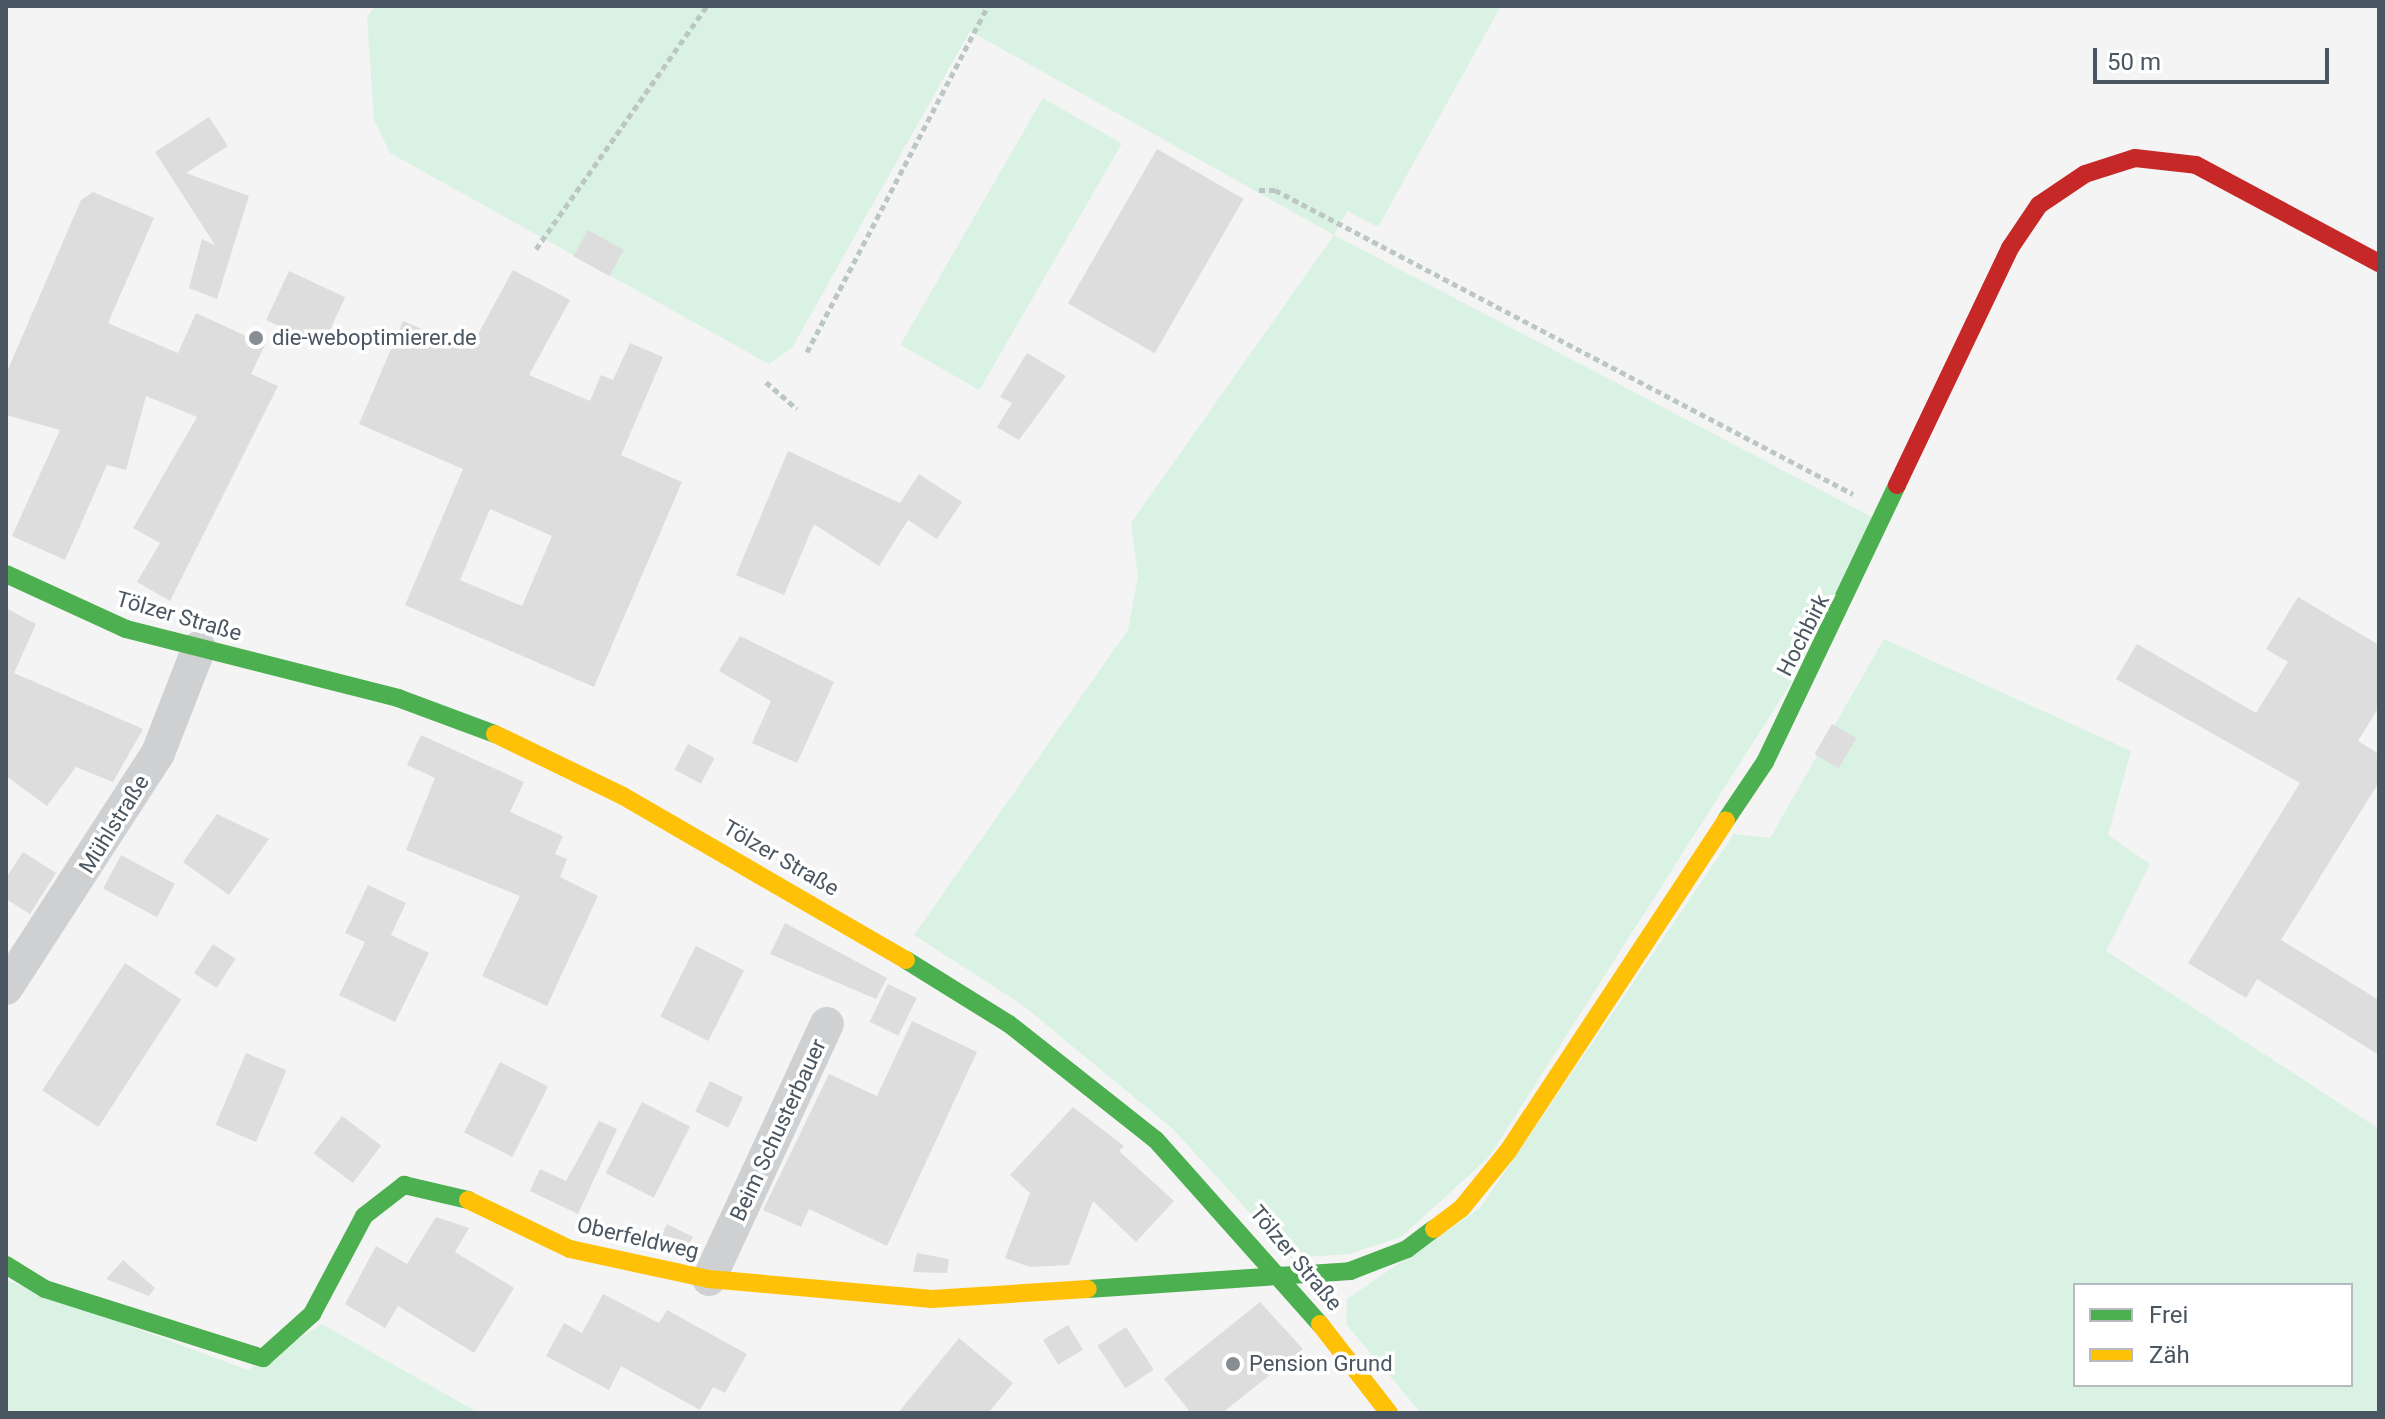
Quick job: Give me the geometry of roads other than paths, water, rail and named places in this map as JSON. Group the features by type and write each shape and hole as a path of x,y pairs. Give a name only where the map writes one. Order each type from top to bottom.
{"street":[{"name":"Hochbirk","path":"1281,1273 1350,1271 1407,1249 1461,1209 1508,1151 1765,762 1890,513 2010,248 2039,205 2085,174 2135,158 2196,165 2379,263"},
{"name":"Tölzer Straße","path":"6,574 126,629 398,698 487,730 623,796 829,912 1081,1076 1156,1140 1281,1273 1389,1413"},
{"name":"Mühlstraße","path":"6,988 158,753 199,648"},
{"name":"Beim Schusterbauer","path":"709,1279 827,1024"},
{"name":"Oberfeldweg","path":"6,1265 45,1289 263,1358 289,1342 312,1314 364,1216 404,1185 459,1196 570,1249 709,1279 932,1299 1281,1273"}],"place":[{"name":"die-weboptimierer.de","path":"256,338"},
{"name":"Pension Grund","path":"1233,1364"}]}
